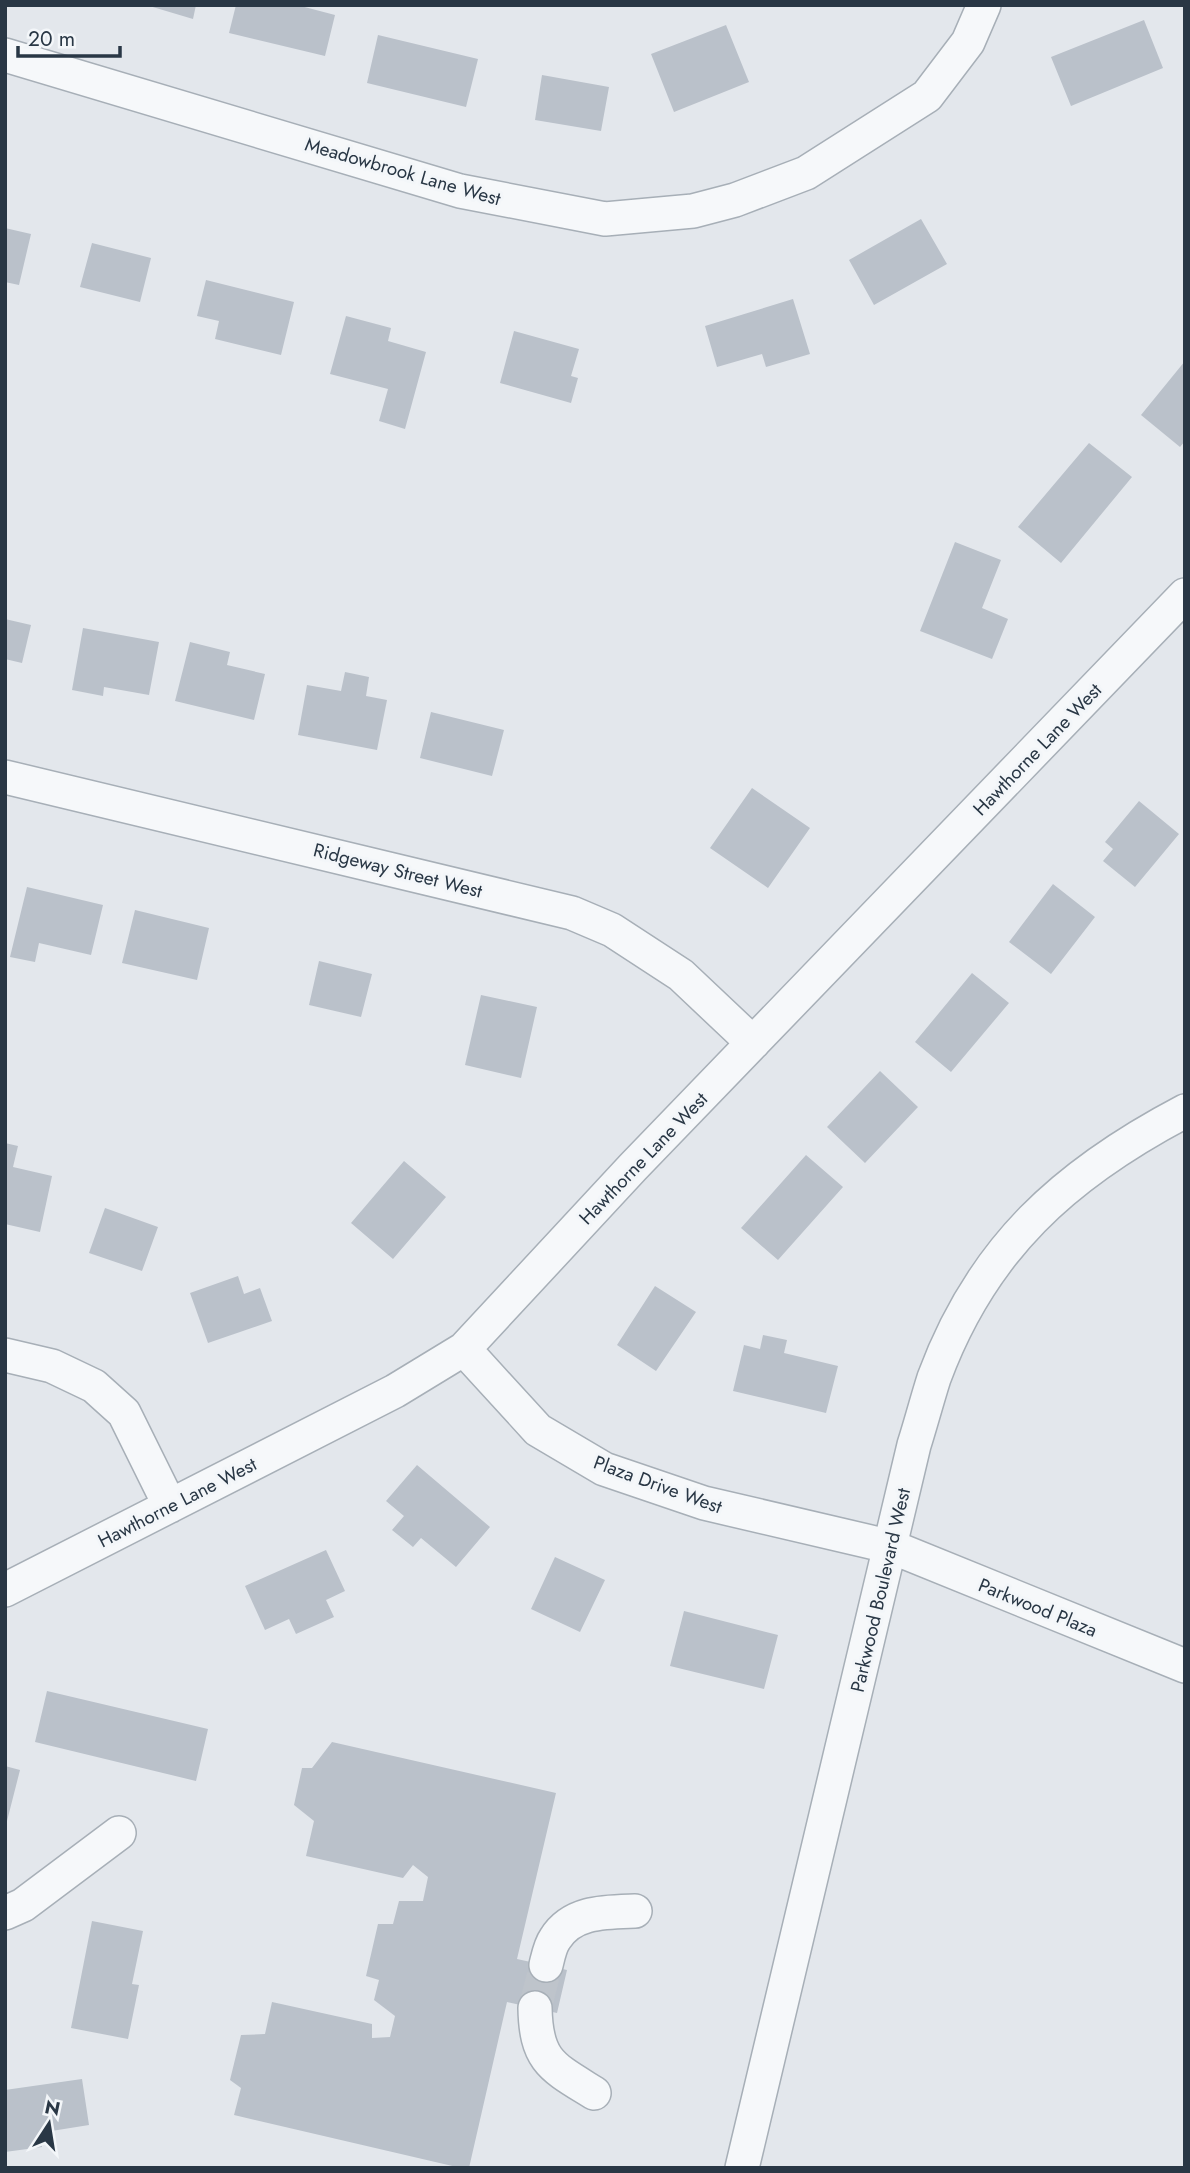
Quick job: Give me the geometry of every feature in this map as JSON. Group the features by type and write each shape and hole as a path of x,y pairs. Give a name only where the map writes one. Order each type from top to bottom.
{"street":[{"name":"Meadowbrook Lane West","path":"5,55 460,191 605,219 693,211 734,200 806,173 927,96 968,42 984,5"},
{"name":"Hawthorne Lane West","path":"5,1590 396,1391 464,1349 633,1167 1185,595"},
{"name":"Ridgeway Street West","path":"5,777 572,913 612,930 681,975 753,1043"},
{"name":"Parkwood Boulevard West","path":"742,2168 892,1547 914,1445 935,1377 963,1315 1000,1255 1027,1223 1054,1197 1095,1165 1144,1133 1185,1111"},
{"name":"Plaza Drive West","path":"464,1349 538,1430 604,1469 704,1503 892,1547"},
{"path":"5,1355 52,1366 94,1386 124,1413 170,1506"},
{"name":"Parkwood Plaza","path":"892,1547 1185,1666"},
{"path":"5,1913 23,1905 119,1833"},
{"path":"545,1965 554,1939 569,1923 595,1913 635,1911"},
{"path":"535,2008 536,2035 552,2067 594,2093"}],"building":[{"path":"146,5 196,5 193,19"},
{"path":"236,5 297,5 335,15 325,56 229,33"},
{"path":"1144,20 1163,68 1071,106 1051,57"},
{"path":"726,25 749,82 674,112 651,54"},
{"path":"378,35 478,59 466,107 367,83"},
{"path":"542,75 609,87 601,131 535,120"},
{"path":"921,219 947,264 874,305 849,260"},
{"path":"5,228 31,234 19,285 5,282"},
{"path":"92,243 151,258 140,302 80,287"},
{"path":"206,280 294,302 281,355 215,339 219,321 197,316"},
{"path":"793,299 810,354 766,367 762,354 717,367 705,326"},
{"path":"346,316 391,328 388,341 426,352 405,429 379,421 388,389 330,374"},
{"path":"514,331 579,349 571,376 578,378 571,403 500,383"},
{"path":"1185,361 1185,441 1180,447 1141,415"},
{"path":"1089,443 1132,477 1061,563 1018,527"},
{"path":"955,542 1001,560 982,608 1008,619 992,659 920,631"},
{"path":"5,619 31,625 22,663 5,659"},
{"path":"83,628 159,642 149,695 104,687 103,696 72,690"},
{"path":"190,642 230,652 227,665 265,674 254,720 175,701"},
{"path":"345,672 369,677 366,696 387,700 377,750 298,735 307,685 341,691"},
{"path":"431,712 504,730 492,776 420,758"},
{"path":"752,788 810,828 768,888 710,848"},
{"path":"1139,801 1179,834 1135,887 1103,861 1113,849 1105,842"},
{"path":"1053,884 1095,917 1051,974 1009,942"},
{"path":"27,887 103,905 91,955 39,943 35,962 10,957"},
{"path":"135,910 209,928 197,980 122,963"},
{"path":"319,961 372,974 361,1017 309,1005"},
{"path":"972,973 1009,1003 951,1072 915,1042"},
{"path":"481,995 537,1007 521,1078 465,1065"},
{"path":"880,1071 918,1107 865,1163 827,1127"},
{"path":"5,1143 18,1146 13,1167 52,1176 40,1232 5,1224"},
{"path":"806,1155 843,1187 778,1260 741,1228"},
{"path":"404,1161 446,1197 393,1259 351,1223"},
{"path":"105,1208 158,1227 142,1271 89,1253"},
{"path":"238,1276 244,1294 260,1288 272,1321 208,1343 190,1293"},
{"path":"655,1286 696,1312 656,1371 617,1345"},
{"path":"763,1335 787,1340 784,1353 838,1366 826,1413 733,1391 744,1345 760,1349"},
{"path":"417,1465 490,1527 456,1567 421,1538 413,1547 392,1530 404,1516 386,1501"},
{"path":"326,1550 345,1591 326,1600 334,1617 296,1634 289,1619 265,1630 245,1586"},
{"path":"555,1557 605,1580 580,1632 531,1609"},
{"path":"684,1611 778,1635 764,1689 670,1666"},
{"path":"47,1691 208,1729 196,1781 35,1742"},
{"path":"332,1742 556,1793 517,1959 567,1970 557,2013 507,2002 469,2168 234,2115 241,2088 230,2080 241,2035 265,2034 272,2002 372,2024 372,2038 390,2037 395,2016 374,2000 379,1980 366,1976 378,1924 393,1924 399,1901 423,1901 428,1877 413,1865 403,1878 306,1856 314,1821 294,1805 302,1768 312,1768"},
{"path":"5,1766 20,1770 6,1825 5,1825"},
{"path":"92,1921 143,1931 132,1984 139,1985 128,2039 71,2028"},
{"path":"82,2079 89,2125 39,2133 42,2147 5,2152 5,2090"}],"tunnel":[{"path":"535,2008 546,1965"}]}
